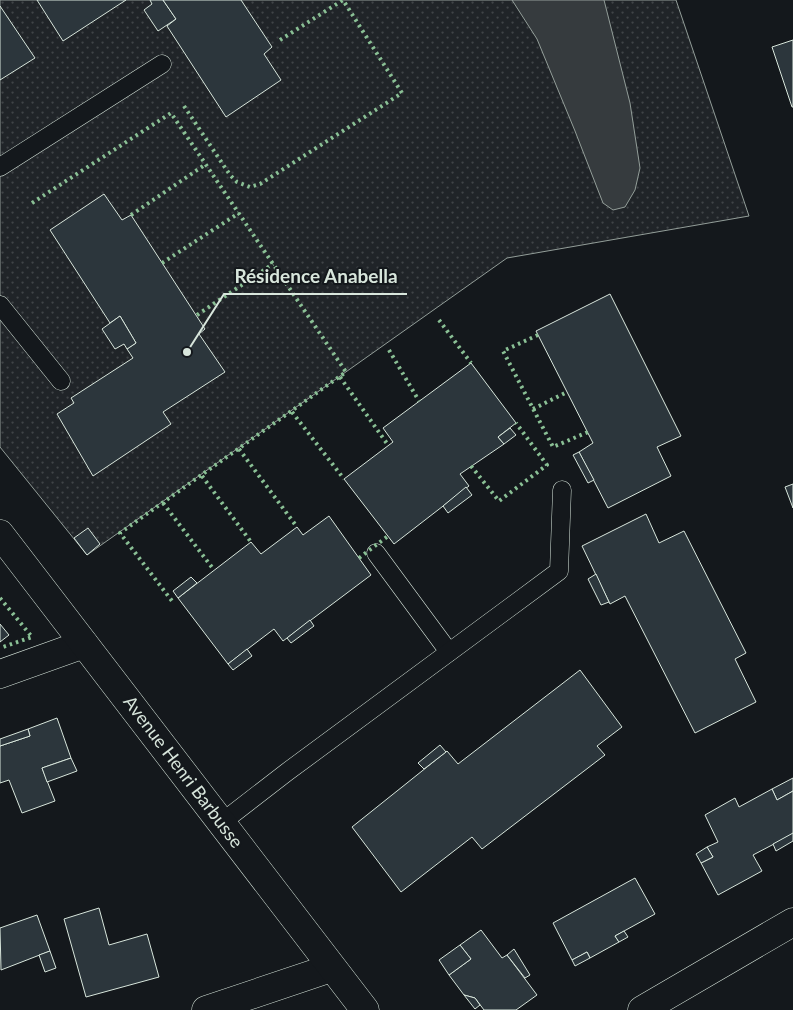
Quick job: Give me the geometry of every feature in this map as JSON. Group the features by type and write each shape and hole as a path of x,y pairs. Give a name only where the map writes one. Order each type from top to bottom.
{"street":[{"name":"Avenue Henri Barbusse","path":"0,534 365,1010"},
{"path":"0,674 84,644"},
{"path":"642,1010 793,922"},
{"path":"206,1010 331,968"}],"lane":[{"path":"0,167 162,64"},
{"path":"0,305 61,381"},
{"path":"221,822 559,571 562,490"},
{"path":"376,553 449,652"}],"shaded area":[{"path":"0,0 676,0 749,216 507,258 87,555 0,447"},
{"path":"512,0 604,0 630,103 640,168 635,190 625,207 613,210 603,203 537,39"}],"building":[{"path":"37,0 126,0 63,41"},
{"path":"150,0 163,0 176,19 158,31 144,10 152,4"},
{"path":"163,0 241,0 272,47 264,54 281,80 226,117 167,26 176,19"},
{"path":"0,6 35,58 0,80"},
{"path":"793,40 793,107 792,107 772,47"},
{"path":"104,194 122,220 131,215 205,329 199,334 225,372 163,412 171,424 93,476 57,414 74,403 71,398 133,358 127,349 136,343 120,316 110,323 50,230"},
{"path":"610,294 681,436 657,447 671,476 608,508 579,452 593,443 536,331"},
{"path":"120,316 136,343 127,349 124,344 115,349 102,329"},
{"path":"471,363 516,423 498,437 504,444 460,474 469,486 394,544 344,479 393,442 383,428"},
{"path":"510,428 516,435 504,444 498,437"},
{"path":"579,452 594,480 588,483 573,455"},
{"path":"793,484 793,508 785,487"},
{"path":"466,487 472,495 448,513 443,506"},
{"path":"646,514 659,543 684,531 746,653 735,659 756,702 695,733 625,596 610,604 582,546"},
{"path":"329,516 371,575 283,641 274,629 228,664 178,598 251,542 261,554 297,527 303,535"},
{"path":"88,528 100,544 87,555 74,538"},
{"path":"596,574 609,602 601,605 588,579"},
{"path":"191,577 197,583 178,598 173,591"},
{"path":"310,620 314,626 291,643 287,638"},
{"path":"0,624 9,635 0,642"},
{"path":"247,649 252,656 233,670 228,664"},
{"path":"580,670 622,727 597,746 605,755 482,849 472,837 401,892 352,827 447,751 458,764"},
{"path":"57,718 71,758 42,768 55,801 22,813 9,780 0,783 0,746 30,736 28,729"},
{"path":"28,729 30,736 0,746 0,739"},
{"path":"440,745 446,752 424,769 418,763"},
{"path":"71,758 77,771 47,782 42,768"},
{"path":"793,778 793,791 777,800 772,789"},
{"path":"772,789 777,800 793,791 793,834 753,855 762,871 718,895 701,863 713,857 707,847 718,842 705,815 735,798 739,807"},
{"path":"793,833 793,841 776,851 773,844"},
{"path":"707,847 713,857 701,863 696,854"},
{"path":"635,878 655,914 615,936 619,942 590,958 587,952 572,960 553,923"},
{"path":"99,908 109,945 147,934 159,977 86,997 64,919"},
{"path":"37,915 50,951 1,970 0,928"},
{"path":"481,930 502,958 507,955 537,995 516,1010 484,1010 475,998 464,995 449,975 471,959 460,945"},
{"path":"624,931 628,937 619,942 615,936"},
{"path":"460,945 471,959 449,975 439,960"},
{"path":"514,949 530,975 525,978 507,955"},
{"path":"50,951 56,968 45,972 39,955"},
{"path":"587,952 590,958 575,966 572,960"},
{"path":"464,995 475,998 480,1005 475,1009"}],"hedge":[{"path":"280,40 343,0"},
{"path":"184,106 230,175 237,182 250,187 260,184 402,93 343,0"},
{"path":"32,203 171,113 346,372 120,533 172,601"},
{"path":"131,215 206,164"},
{"path":"162,263 239,213"},
{"path":"197,315 273,264"},
{"path":"439,320 471,363"},
{"path":"538,335 503,351 553,447 588,432"},
{"path":"389,350 419,401"},
{"path":"340,377 388,445"},
{"path":"533,409 567,392"},
{"path":"292,412 344,479"},
{"path":"471,466 499,501 547,465 516,423"},
{"path":"239,449 297,527"},
{"path":"202,476 251,542"},
{"path":"163,503 214,570"},
{"path":"359,558 388,536"},
{"path":"0,598 32,637 0,648"}],"place":[{"name":"Résidence Anabella","path":"187,352"}]}
